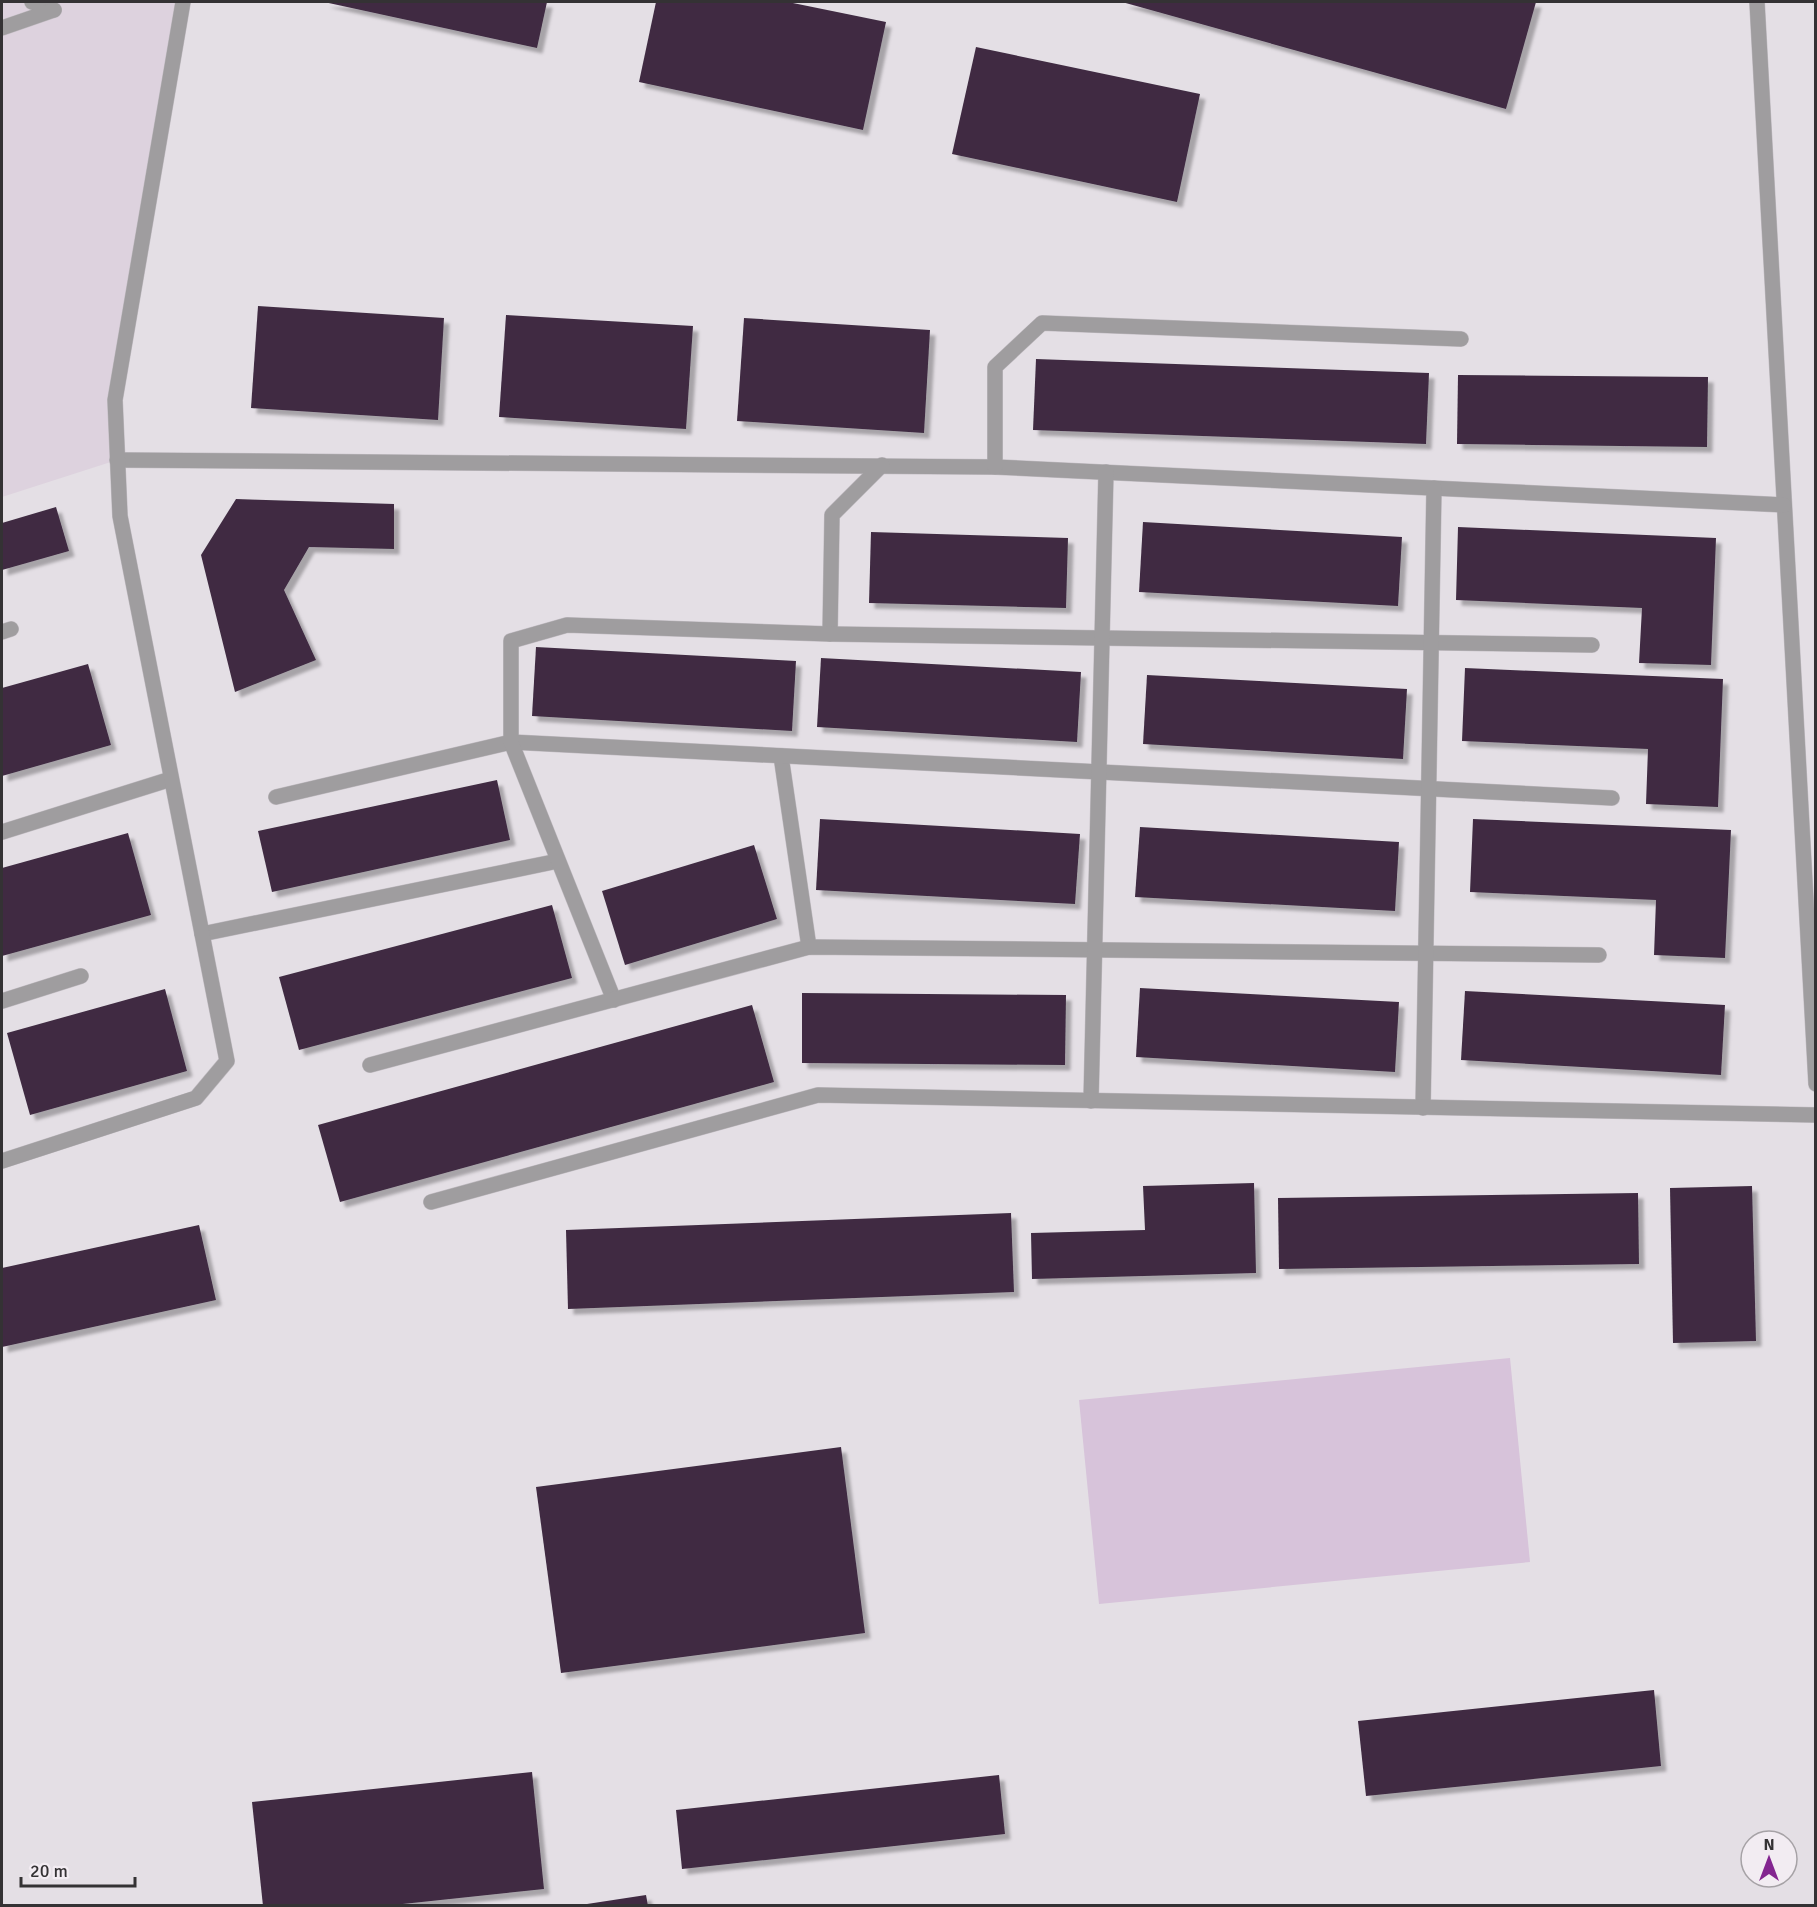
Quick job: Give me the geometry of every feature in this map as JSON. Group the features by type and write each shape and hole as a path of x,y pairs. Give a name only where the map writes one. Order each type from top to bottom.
{"street":[{"path":"32,2 56,6"},
{"path":"2,1161 196,1098 227,1061 120,516 117,460 115,400 183,2"},
{"path":"1757,2 1815,1084"},
{"path":"2,28 56,6"},
{"path":"995,467 995,367 1042,323 1461,339"},
{"path":"117,460 995,467 1784,505"},
{"path":"830,634 832,515 882,465"},
{"path":"1091,1101 1106,472"},
{"path":"1423,1108 1434,488"},
{"path":"614,1000 511,742 511,641 567,625 830,634 1592,645"},
{"path":"276,797 511,742 1612,798"},
{"path":"781,756 809,947"},
{"path":"2,832 171,779"},
{"path":"202,934 558,861"},
{"path":"370,1065 809,947 1599,955"},
{"path":"2,1001 81,976"},
{"path":"431,1202 818,1095 1815,1115"}],"shaded area":[{"path":"2,2 183,2 115,400 117,460 2,497"},
{"path":"1510,1358 1530,1562 1099,1604 1079,1400"}],"building":[{"path":"324,2 547,2 537,48"},
{"path":"656,2 788,2 886,22 863,130 639,82"},
{"path":"1122,2 1536,2 1506,109"},
{"path":"976,47 1200,94 1177,202 952,154"},
{"path":"258,306 444,318 438,420 251,408"},
{"path":"506,315 693,326 686,429 499,417"},
{"path":"744,318 930,330 924,433 737,421"},
{"path":"1036,359 1429,373 1426,444 1033,430"},
{"path":"1458,375 1708,377 1707,447 1457,444"},
{"path":"236,499 394,504 394,549 309,547 284,590 316,660 235,692 201,555"},
{"path":"56,507 69,551 2,570 2,523"},
{"path":"1143,522 1402,537 1398,606 1139,592"},
{"path":"1458,527 1716,538 1711,665 1639,663 1642,608 1456,600"},
{"path":"871,532 1068,538 1066,608 869,603"},
{"path":"536,647 796,661 792,731 532,716"},
{"path":"821,658 1081,672 1077,742 817,727"},
{"path":"88,664 111,745 2,776 2,688"},
{"path":"1465,668 1723,679 1718,807 1646,804 1648,749 1462,741"},
{"path":"1147,675 1407,689 1403,759 1143,744"},
{"path":"497,780 510,840 272,892 258,831"},
{"path":"820,819 1080,834 1075,904 816,890"},
{"path":"1473,819 1731,830 1725,958 1654,955 1656,900 1470,892"},
{"path":"1140,827 1399,842 1395,911 1135,897"},
{"path":"128,833 151,915 2,956 2,868"},
{"path":"754,845 777,919 625,965 602,891"},
{"path":"552,905 572,978 299,1050 279,977"},
{"path":"1140,988 1399,1002 1395,1072 1136,1057"},
{"path":"165,989 187,1071 30,1115 7,1033"},
{"path":"1465,991 1725,1005 1721,1075 1461,1060"},
{"path":"802,993 1066,995 1065,1065 802,1063"},
{"path":"752,1005 774,1082 340,1202 318,1125"},
{"path":"1254,1183 1256,1273 1032,1279 1031,1233 1145,1230 1143,1186"},
{"path":"1752,1186 1756,1341 1673,1343 1670,1188"},
{"path":"1638,1193 1639,1264 1279,1269 1278,1198"},
{"path":"1011,1213 1014,1292 568,1309 566,1230"},
{"path":"199,1225 216,1300 2,1347 2,1268"},
{"path":"841,1447 865,1633 561,1673 536,1487"},
{"path":"1654,1690 1661,1766 1366,1796 1358,1721"},
{"path":"532,1772 544,1889 384,1906 263,1906 252,1802"},
{"path":"999,1775 1005,1834 682,1869 676,1810"},
{"path":"646,1895 648,1906 587,1906 587,1904"}]}
